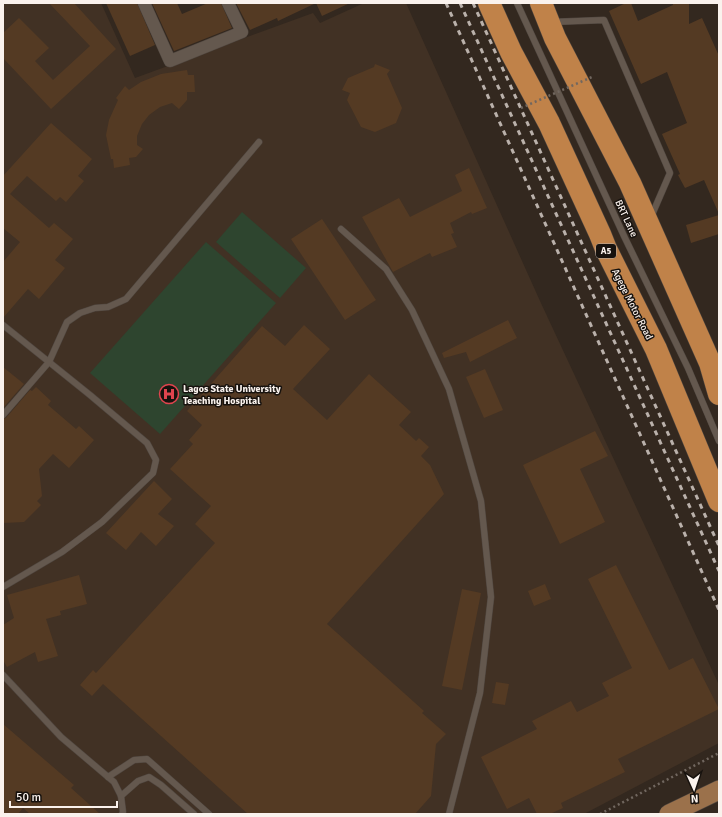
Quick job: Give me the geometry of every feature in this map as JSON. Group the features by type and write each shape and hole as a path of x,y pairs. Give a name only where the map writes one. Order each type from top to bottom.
{"highway":[{"name":"Agege Motor Road","path":"490,3 511,52 549,123 606,249 656,349 719,501"},
{"path":"546,12 555,38 630,182 714,372 719,394"}],"main road":[{"path":"669,814 719,790"}],"street":[{"path":"144,3 170,61 242,32 228,3"}],"lane":[{"name":"BRT Lane","path":"518,3 624,236 688,368 719,441"},
{"path":"546,12 604,20 670,173 648,224"},
{"path":"3,414 49,362 67,322 80,312 95,308 108,307 126,300 259,142"},
{"path":"341,229 386,269 412,310 449,389 481,501 491,596 480,693 449,814"},
{"path":"3,325 147,443 156,460 153,473 102,522 62,552 3,587"},
{"path":"3,676 61,737 114,782 121,796 122,814"},
{"path":"108,777 134,760 147,759 209,814"},
{"path":"121,796 138,781 149,776 194,814"}],"path":[{"path":"521,108 592,77"},
{"path":"600,814 719,753"}],"shaded area":[{"path":"3,3 101,3 135,78 313,13 320,23 364,3 406,3 540,301 719,685 719,743 584,814 3,814"}],"green space":[{"path":"242,212 306,268 280,298 216,242"},
{"path":"206,242 276,303 160,434 90,373"}],"building":[{"path":"49,3 74,3 116,49 51,109 3,58 3,33 19,18 49,48 35,61 53,80 90,46"},
{"path":"106,3 137,3 155,45 130,56"},
{"path":"152,3 177,3 182,14 208,3 221,3 232,28 174,51"},
{"path":"236,3 316,3 278,21 277,18 250,30"},
{"path":"316,3 350,3 322,16"},
{"path":"626,3 631,3 638,21 673,5 673,3 689,3 689,24 702,18 719,56 719,214 704,180 685,188 678,175 680,174 662,134 687,123 667,72 641,84 609,11"},
{"path":"375,64 390,70 387,74 402,108 396,123 375,132 361,127 347,100 350,93 342,90 348,78 374,67"},
{"path":"187,70 188,75 194,75 195,92 187,92 187,100 179,109 172,103 160,107 149,115 142,124 137,136 137,145 143,149 136,157 129,158 130,165 114,168 106,135 109,120 118,100 116,98 125,86 129,90 141,82 161,74"},
{"path":"51,123 92,159 78,176 84,181 66,202 60,197 56,201 27,176 10,194 49,228 54,223 73,239 55,260 65,268 39,299 28,289 3,318 3,262 20,242 3,228 3,176"},
{"path":"469,168 487,208 472,214 471,212 450,223 454,233 451,234 457,247 432,257 430,253 393,272 362,217 399,198 410,217 462,191 455,175"},
{"path":"719,215 719,234 691,243 686,225"},
{"path":"322,219 376,300 345,320 291,239"},
{"path":"508,320 517,338 470,362 466,352 444,358 442,353"},
{"path":"304,325 330,349 293,389 327,420 369,374 411,412 399,425 416,441 419,438 429,447 421,456 430,465 444,494 327,624 424,711 422,713 446,734 436,744 431,796 415,814 248,814 103,684 92,696 80,685 93,670 96,673 215,543 195,524 211,506 170,469 193,444 189,440 202,425 187,411 262,326 285,346"},
{"path":"3,367 24,384 3,408"},
{"path":"485,369 503,410 484,418 466,377"},
{"path":"36,387 51,401 48,405 76,429 79,426 94,440 69,468 53,454 39,469 42,496 37,501 41,505 24,522 3,523 3,419 6,418 30,390 32,391"},
{"path":"595,431 608,456 580,469 605,522 560,544 523,465"},
{"path":"154,481 172,499 158,514 174,526 156,546 141,532 126,550 106,533"},
{"path":"616,565 669,670 693,658 719,709 618,759 625,772 561,803 563,808 550,814 537,814 529,798 507,809 481,757 537,729 532,721 571,701 577,712 609,696 602,683 632,668 588,579"},
{"path":"79,575 87,604 60,611 61,615 46,619 58,656 38,662 35,652 7,667 3,660 3,625 14,618 7,595"},
{"path":"545,584 551,599 534,606 528,591"},
{"path":"462,589 481,593 462,690 442,686"},
{"path":"496,682 509,684 505,705 492,703"},
{"path":"3,724 74,785 71,788 100,814 30,814 23,808 18,814 3,814"}],"railway":[{"path":"446,3 719,610"},
{"path":"460,3 719,571"},
{"path":"473,3 719,546"}],"place":[{"name":"Lagos State University Teaching Hospital","path":"169,394"}]}
